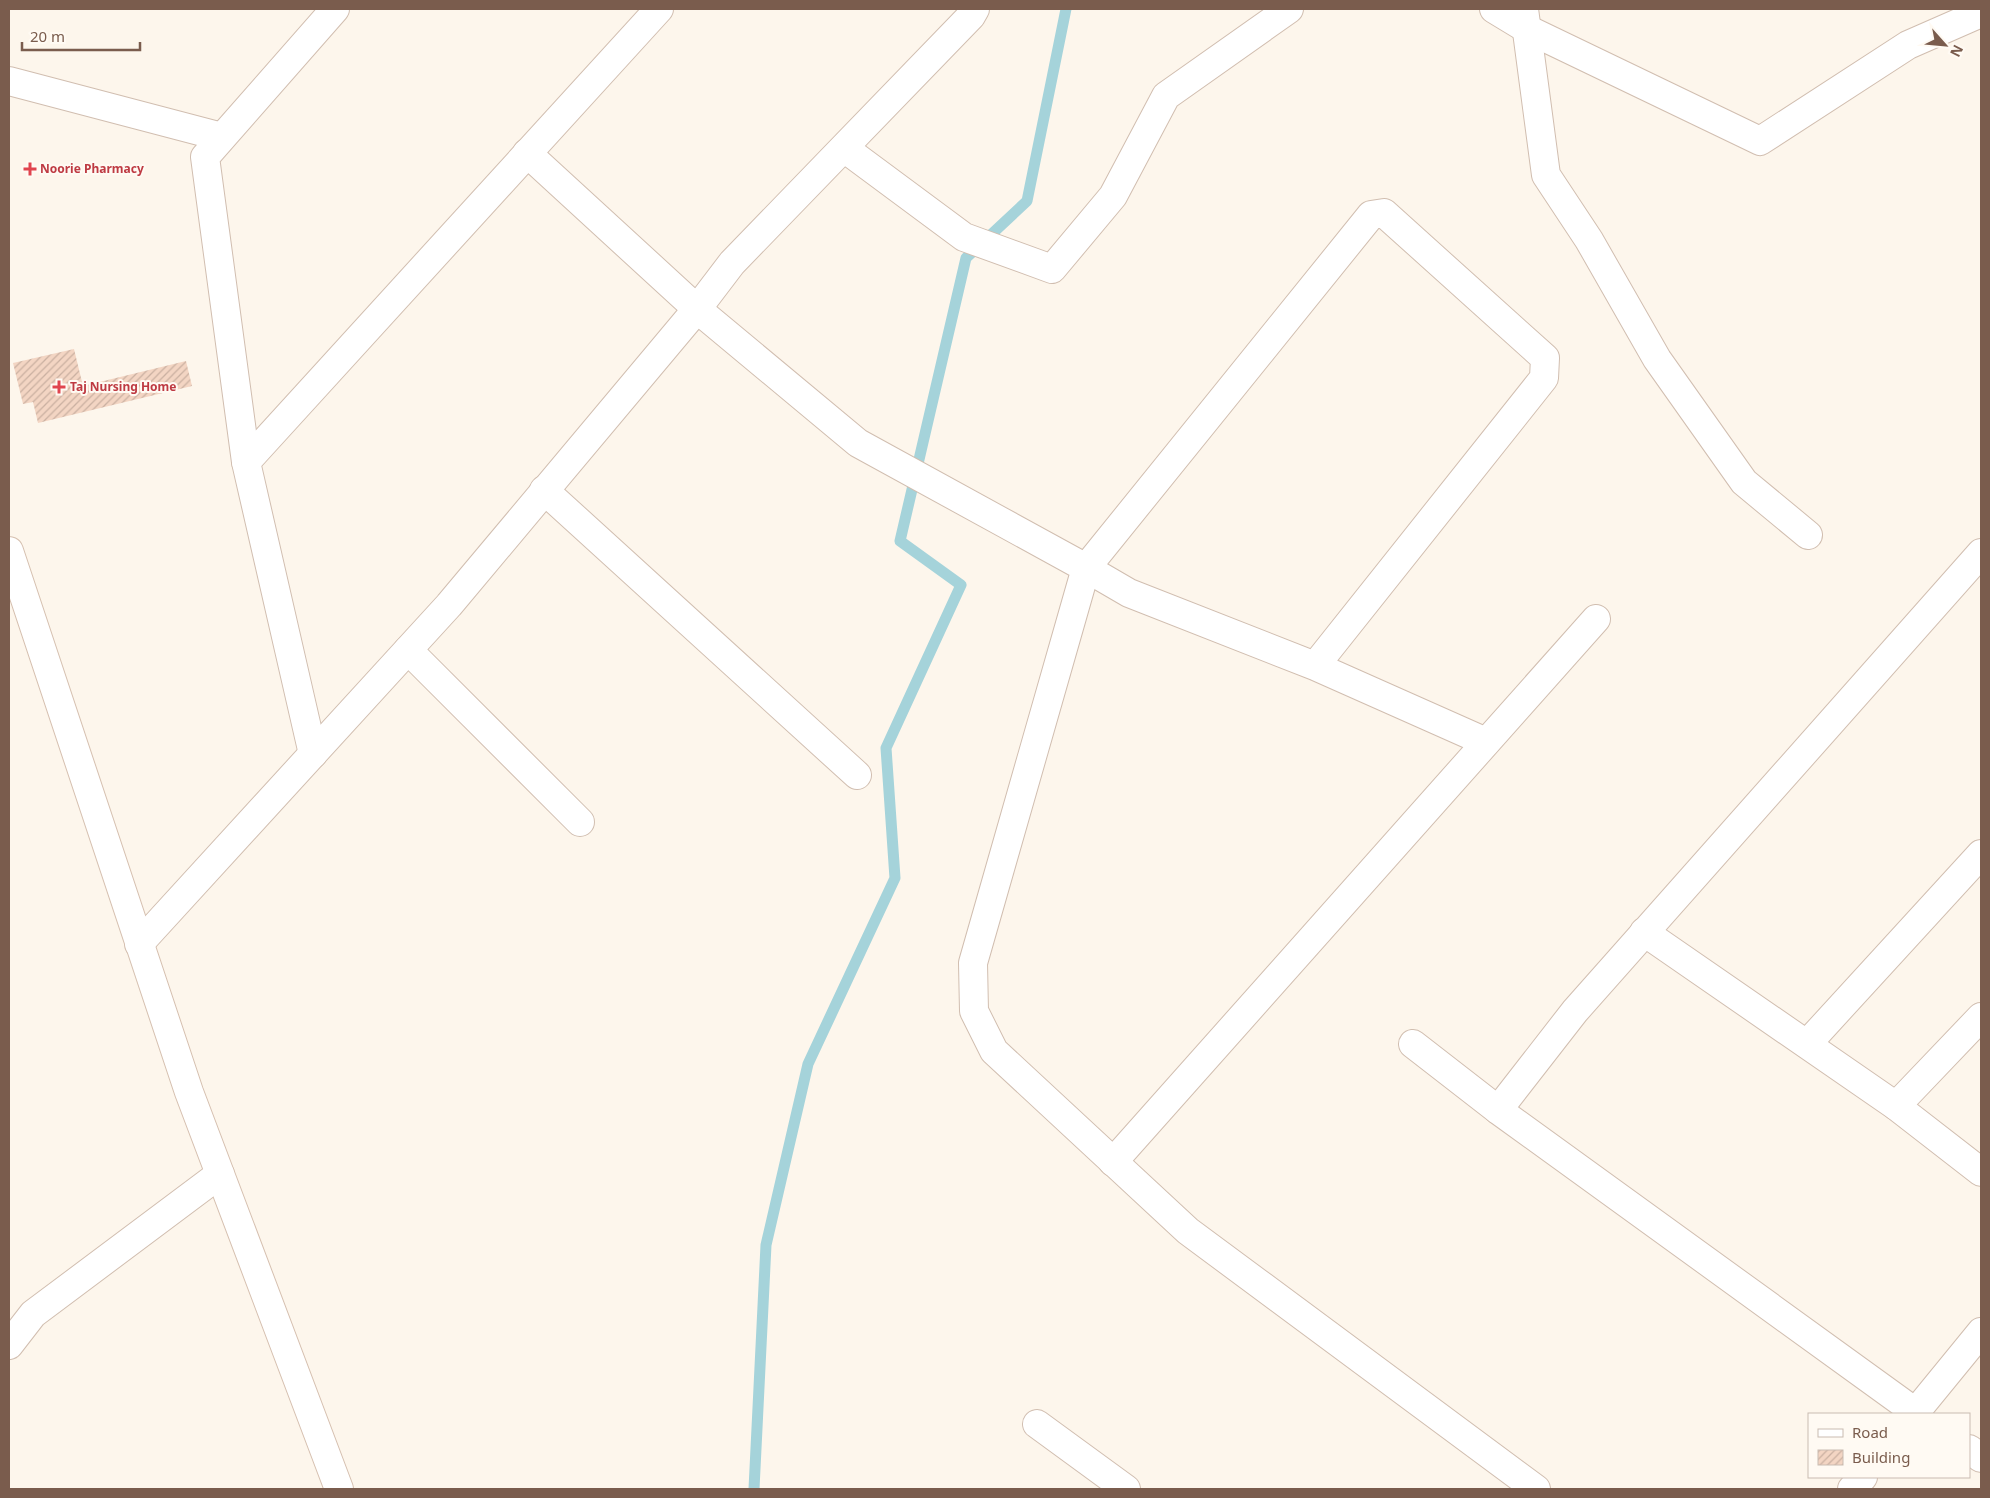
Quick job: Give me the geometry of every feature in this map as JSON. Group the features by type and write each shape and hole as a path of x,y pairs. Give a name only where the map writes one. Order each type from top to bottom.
{"street":[{"path":"313,754 246,462 205,157 335,9"},
{"path":"246,462 526,153 660,9"},
{"path":"139,944 449,605 697,308 732,263 971,16 975,9"},
{"path":"844,148 964,238 1052,269 1113,196 1166,96 1289,9"},
{"path":"1494,9 1526,19 1760,141 1908,45 1981,13"},
{"path":"1526,19 1546,175 1589,240 1657,358 1744,482 1808,535"},
{"path":"9,81 222,137"},
{"path":"526,153 697,308 858,443 1129,593 1315,666 1486,742"},
{"path":"1315,666 1544,378 1545,358 1384,213 1371,215 1086,568 973,963 974,1011 994,1051 1188,1231 1536,1489"},
{"path":"544,490 857,775"},
{"path":"1498,1110 1575,1011 1981,552"},
{"path":"11,563 189,1092 339,1489"},
{"path":"1113,1162 1596,619"},
{"path":"408,650 580,822"},
{"path":"1807,1044 1981,854"},
{"path":"1644,932 1896,1106 1977,1159"},
{"path":"1896,1106 1981,1017"},
{"path":"1413,1044 1498,1110 1914,1413"},
{"path":"9,1345 32,1314 220,1174"},
{"path":"1916,1413 1981,1332"},
{"path":"1037,1424 1126,1489"},
{"path":"1970,1451 1981,1458"},
{"path":"1852,1489 1862,1478"}],"building":[{"path":"74,349 83,386 186,361 192,386 38,423 33,402 23,404 13,363"}],"waterway":[{"path":"754,1489 766,1245 808,1064 895,878 886,748 961,585 900,541 966,258 1027,201 1066,9"}],"place":[{"name":"Noorie Pharmacy","path":"30,169"},
{"name":"Taj Nursing Home","path":"59,387"}]}
